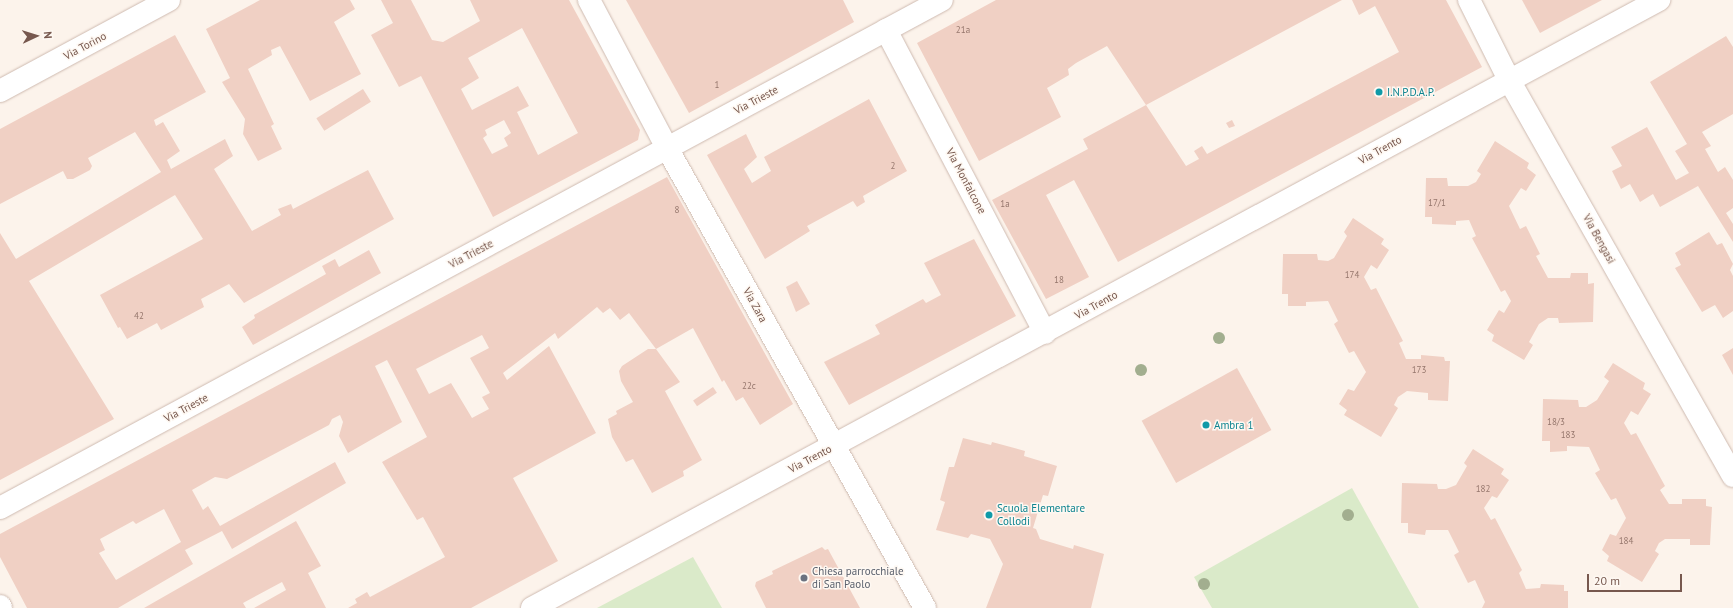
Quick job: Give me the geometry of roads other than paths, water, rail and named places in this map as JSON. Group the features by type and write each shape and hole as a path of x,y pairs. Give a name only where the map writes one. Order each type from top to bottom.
{"street":[{"name":"Via Torino","path":"0,91 169,0"},
{"name":"Via Zara","path":"589,0 667,148 925,608"},
{"name":"Via Trieste","path":"0,508 942,0"},
{"name":"Via Bengasi","path":"1468,0 1510,80 1733,476"},
{"name":"Via Trento","path":"532,608 1045,333 1659,0"},
{"name":"Via Monfalcone","path":"886,30 1045,333"}],"place":[{"name":"I.N.P.D.A.P.","path":"1379,92"},
{"name":"Ambra 1","path":"1206,425"},
{"name":"Scuola Elementare Collodi","path":"989,515"},
{"name":"Chiesa parrocchiale di San Paolo","path":"804,578"}]}
